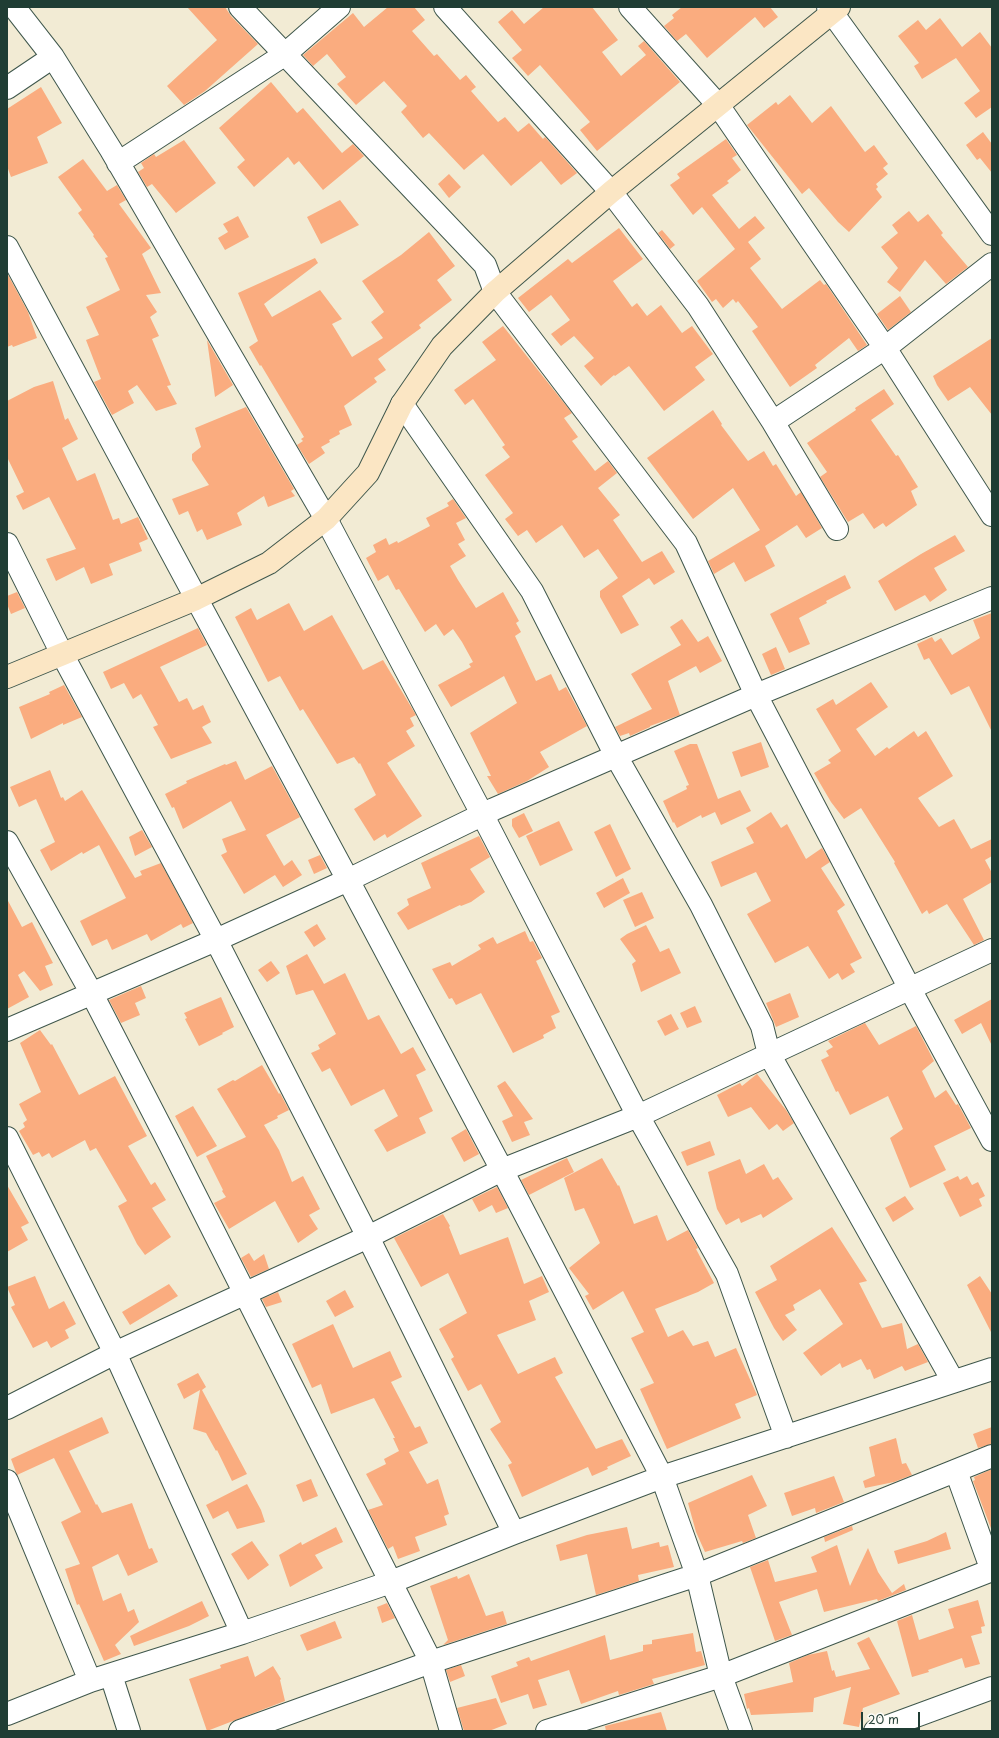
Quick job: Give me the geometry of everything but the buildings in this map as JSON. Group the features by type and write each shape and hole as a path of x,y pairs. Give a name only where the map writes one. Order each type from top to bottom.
{"main road":[{"path":"7,677 196,599 269,563 326,519 368,473 402,404 442,346 495,292 612,192 833,9"}],"street":[{"path":"14,7 53,57 118,163 326,519 482,814 638,1116 727,1274 786,1438"},
{"path":"240,7 284,55 486,265 495,292 686,543 756,695 910,989 992,1140"},
{"path":"118,163 284,55 339,7"},
{"path":"445,7 612,192 698,306 772,422 837,529"},
{"path":"630,7 718,105 885,348 992,515"},
{"path":"833,9 992,234"},
{"path":"7,88 53,57"},
{"path":"7,246 348,880 502,1170 662,1477 697,1575 721,1676 741,1731"},
{"path":"772,422 885,348 992,264"},
{"path":"402,404 532,591 616,756 701,905 762,1026 769,1054 953,1382"},
{"path":"7,544 62,654 216,940 368,1238 514,1533"},
{"path":"7,1030 216,940 348,880 482,814 756,695 992,598"},
{"path":"7,842 92,994 170,1145 431,1662 451,1731"},
{"path":"7,1408 115,1353 368,1238 502,1170 638,1116 992,950"},
{"path":"7,1138 115,1353 242,1633"},
{"path":"7,1714 90,1681 242,1633 391,1582 514,1533 662,1477 786,1438 992,1369"},
{"path":"240,1731 431,1662 697,1575 992,1456"},
{"path":"547,1731 721,1676 992,1571 956,1471"},
{"path":"7,1481 90,1681"},
{"path":"111,1675 129,1731"},
{"path":"875,1731 992,1688"}]}
